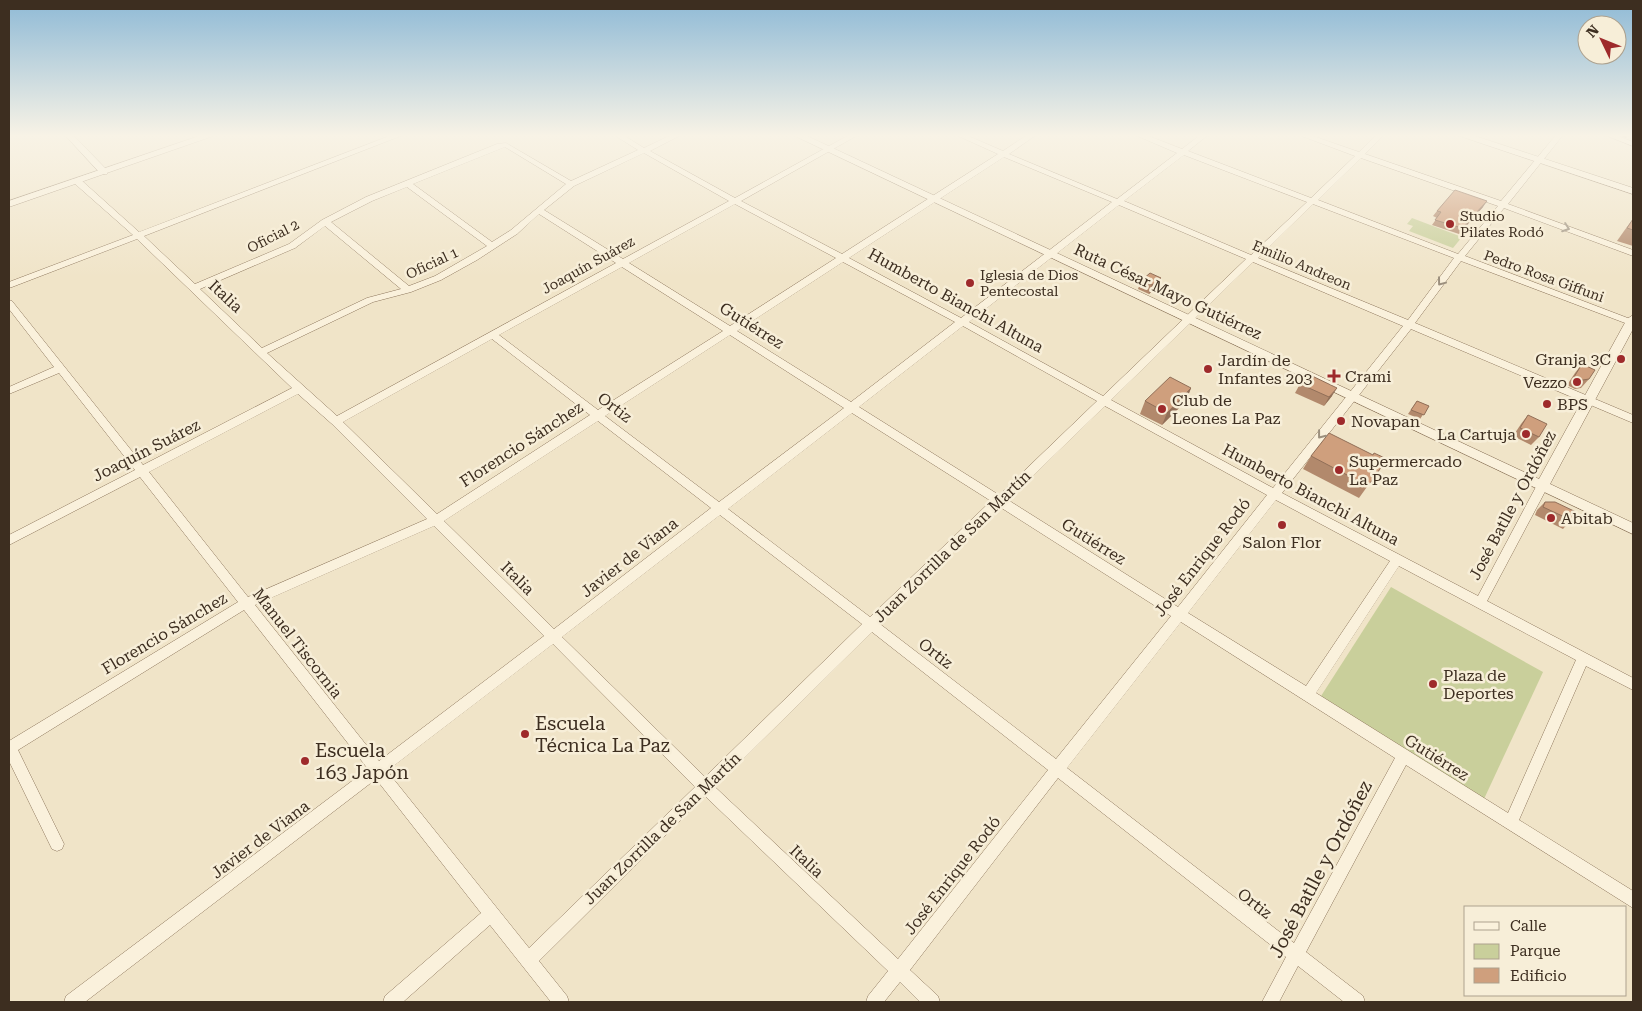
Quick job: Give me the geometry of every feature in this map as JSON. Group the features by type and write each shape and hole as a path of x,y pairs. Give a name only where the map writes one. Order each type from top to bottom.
{"street":[{"path":"9,204 74,182"},
{"name":"Italia","path":"78,182 139,236 299,389 336,421 704,786 932,1002"},
{"path":"9,285 279,182"},
{"name":"Oficial 1","path":"262,352 370,300 408,290 438,278 514,232 538,210 575,182"},
{"path":"702,182 844,258"},
{"name":"Joaquín Suárez","path":"336,421 770,182"},
{"name":"Ruta César Mayo Gutiérrez","path":"895,182 1633,529"},
{"name":"Florencio Sánchez","path":"9,748 246,604 436,520 960,182"},
{"name":"Emilio Andreon","path":"1071,182 1633,419"},
{"name":"Javier de Viana","path":"72,1002 554,636 1144,182"},
{"name":"Pedro Rosa Giffuni","path":"1260,182 1633,322"},
{"name":"Juan Zorrilla de San Martín","path":"528,960 704,786 999,500 1332,182"},
{"path":"1439,182 1633,253"},
{"name":"José Enrique Rodó","path":"874,1002 1275,494 1350,396 1409,325 1459,258 1523,182"},
{"path":"1606,182 1633,191"},
{"path":"407,183 492,246"},
{"name":"Oficial 2","path":"194,288 292,246 325,222 369,199 407,183"},
{"name":"Gutiérrez","path":"538,210 1633,900"},
{"path":"325,222 408,290"},
{"name":"Humberto Bianchi Altuna","path":"844,258 1275,494 1633,684"},
{"name":"Manuel Tiscornia","path":"9,303 561,1002"},
{"name":"José Batlle y Ordóñez","path":"1480,603 1588,400 1633,322"},
{"name":"Ortiz","path":"492,335 871,624 1296,957 1357,1002"},
{"path":"9,391 60,368"},
{"name":"Joaquín Suárez","path":"9,540 299,389"},
{"path":"1308,694 1398,559"},
{"path":"1511,822 1583,658"},
{"path":"9,748 57,844"},
{"name":"José Batlle y Ordóñez","path":"1270,1002 1404,755"},
{"path":"391,1002 492,914"}],"green space":[{"path":"1412,218 1462,237 1453,248 1409,231 1413,226 1407,224"},
{"name":"Plaza de Deportes","path":"1391,587 1543,672 1484,799 1321,696"}],"building":[{"path":"1455,190 1487,201 1462,228 1435,220 1441,212 1437,211"},
{"path":"1633,219 1633,230 1627,228"},
{"path":"1150,273 1161,278 1152,285 1141,281"},
{"path":"1582,364 1595,370 1589,379 1583,380 1574,377"},
{"path":"1308,374 1337,388 1329,397 1300,384"},
{"path":"1170,377 1191,388 1167,413 1145,401"},
{"path":"1417,401 1429,406 1424,415 1411,410"},
{"path":"1528,415 1547,424 1539,437 1520,428"},
{"path":"1329,433 1373,455 1374,453 1387,459 1368,486 1311,456"},
{"path":"1545,502 1555,502 1576,512 1571,520 1543,507"}],"place":[{"name":"Studio Pilates Rodó","path":"1450,224"},
{"name":"Iglesia de Dios Pentecostal","path":"970,283"},
{"name":"Granja 3C","path":"1621,359"},
{"name":"Jardín de Infantes 203","path":"1208,369"},
{"name":"Crami","path":"1334,376"},
{"name":"Vezzo","path":"1577,382"},
{"name":"BPS","path":"1547,404"},
{"name":"Club de Leones La Paz","path":"1162,409"},
{"name":"Novapan","path":"1341,421"},
{"name":"La Cartuja","path":"1526,434"},
{"name":"Supermercado La Paz","path":"1339,470"},
{"name":"Abitab","path":"1551,518"},
{"name":"Salon Flor","path":"1282,525"},
{"name":"Plaza de Deportes","path":"1433,684"},
{"name":"Escuela Técnica La Paz","path":"525,734"},
{"name":"Escuela 163 Japón","path":"305,761"}]}
